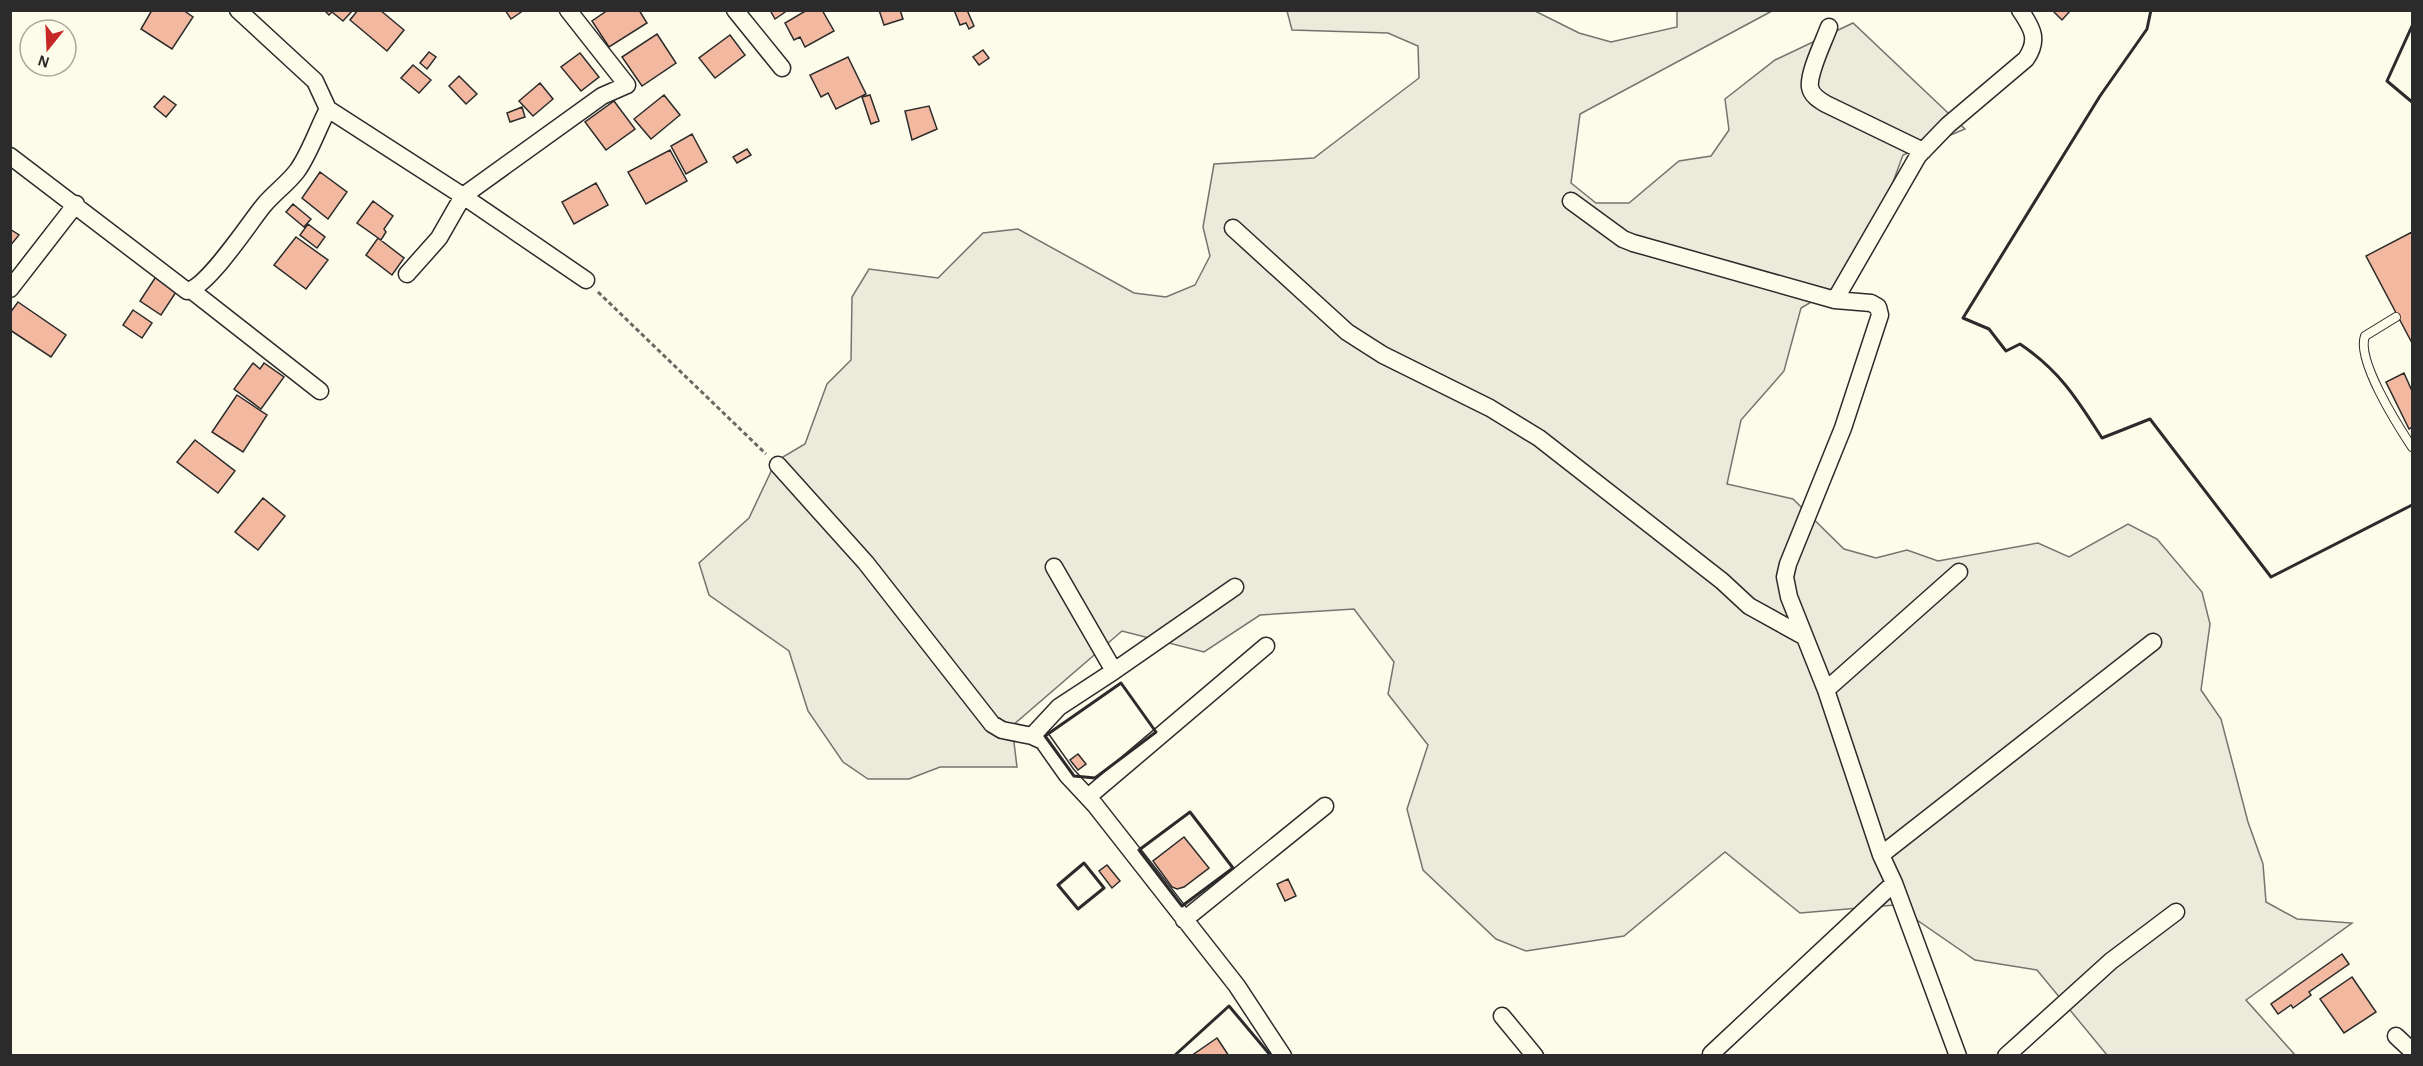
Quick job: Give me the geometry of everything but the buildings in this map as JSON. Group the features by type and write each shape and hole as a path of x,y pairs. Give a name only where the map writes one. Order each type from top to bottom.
{"street":[{"path":"238,10 259,18 315,81 328,109 463,196 586,280"},
{"path":"406,274 439,238 463,196 602,96 627,84 568,10"},
{"path":"735,10 782,68"},
{"path":"1835,300 1911,166 1948,125 2026,59 2034,43 2034,37 2020,10"},
{"path":"1829,27 1810,78 1810,88 1814,96 1923,151"},
{"path":"191,290 203,281 265,203 297,171 328,109"},
{"path":"10,156 44,183 76,204 183,289 191,290 320,391"},
{"path":"1571,201 1623,239 1633,243 1835,300 1871,303 1878,307 1880,315 1843,428 1788,564 1785,577 1790,597 1826,690 1881,855 1894,883 1958,1056"},
{"path":"10,289 76,204"},
{"path":"1233,228 1347,332 1383,355 1490,408 1539,438 1713,574 1749,606 1805,637"},
{"path":"778,465 866,563 992,724 1002,730 1032,736 1043,741 1067,775 1089,797 1237,986 1283,1056"},
{"path":"1054,567 1114,671"},
{"path":"1826,690 1959,572"},
{"path":"1032,736 1059,707 1234,587"},
{"path":"1881,855 2153,642"},
{"path":"1089,797 1266,646"},
{"path":"1184,920 1324,806"},
{"path":"1711,1054 1894,883"},
{"path":"2006,1056 2111,961 2176,912"},
{"path":"1502,1016 1535,1056"},
{"path":"2396,1036 2412,1051"}],"lane":[{"path":"2396,318 2366,336 2363,346 2379,392 2412,447"}],"path":[{"path":"586,280 778,465"}],"shaded area":[{"path":"1287,11 1535,11 1579,33 1611,42 1677,27 1677,11 1772,11 1580,114 1571,183 1596,203 1629,203 1679,161 1711,156 1729,130 1725,99 1775,60 1853,23 1965,129 1903,155 1859,274 1801,308 1784,371 1741,420 1727,484 1793,499 1844,549 1876,558 1907,550 1938,561 2038,543 2069,557 2128,524 2157,539 2202,592 2210,624 2201,690 2221,719 2248,822 2263,864 2266,902 2297,919 2352,923 2246,1000 2296,1056 2107,1055 2037,970 1975,960 1895,905 1800,913 1725,852 1624,936 1526,951 1496,939 1423,870 1407,809 1428,745 1388,694 1394,662 1354,609 1260,615 1204,652 1122,631 1012,726 1017,767 940,767 909,779 868,779 843,762 808,711 789,651 709,595 699,563 749,518 776,461 805,444 827,384 851,360 852,297 869,269 938,278 983,233 1018,229 1134,293 1166,297 1195,285 1210,256 1203,227 1214,164 1314,158 1419,78 1418,46 1388,33 1292,30"}],"wall":[{"path":"2151,10 2147,29 2100,96 1963,318 1989,329 2006,351 2020,344 2034,354 2067,386 2102,438 2150,419 2271,577 2412,505"},
{"path":"2412,26 2387,81 2412,102"},
{"path":"1121,683 1156,732 1095,778 1074,776 1045,736 1121,683"},
{"path":"1190,812 1233,868 1182,906 1139,850 1190,812"},
{"path":"1084,863 1104,888 1078,909 1058,885 1084,863"},
{"path":"1174,1056 1229,1006 1271,1056"}]}
